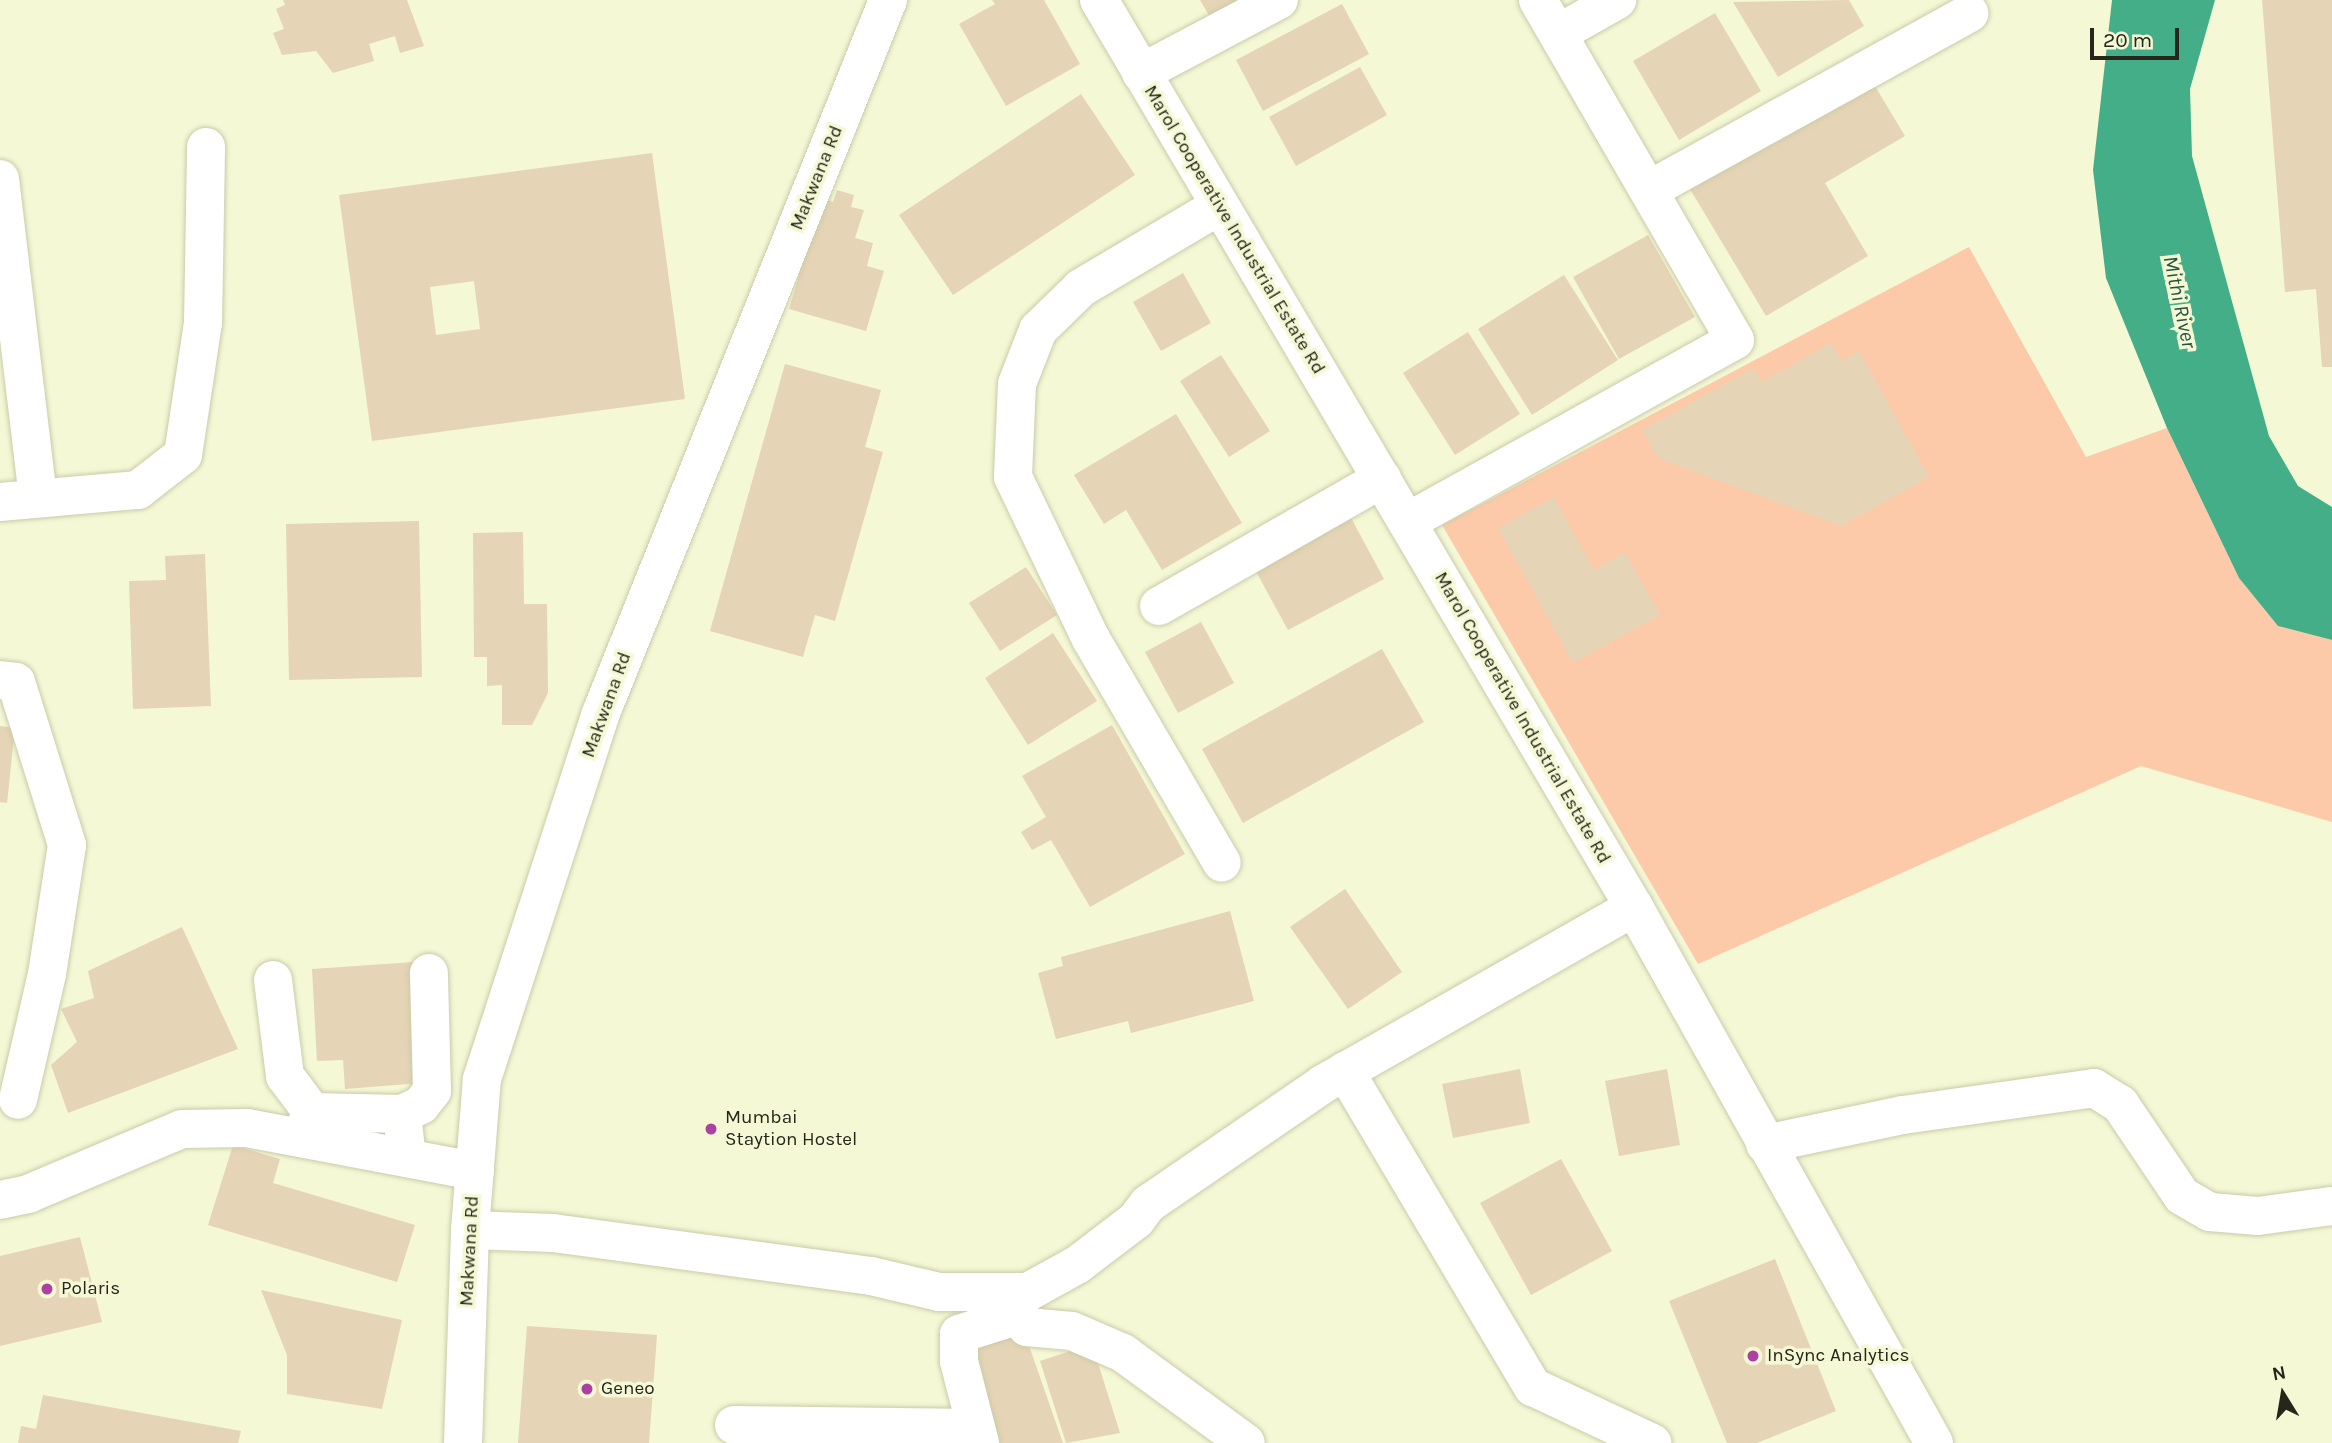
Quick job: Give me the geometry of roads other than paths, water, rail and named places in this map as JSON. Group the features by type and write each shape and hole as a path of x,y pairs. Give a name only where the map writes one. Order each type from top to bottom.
{"street":[{"name":"Makwana Rd","path":"463,1443 470,1230 482,1079 601,713 888,0"},
{"name":"Marol Cooperative Industrial Estate Rd","path":"1098,0 1634,907 1934,1443"},
{"path":"1141,73 1279,0"},
{"path":"1408,522 1735,340 1538,0"},
{"path":"1559,33 1617,0"},
{"path":"1649,190 1969,13"},
{"path":"0,502 138,490 183,455 203,323 206,147"},
{"path":"0,179 37,498"},
{"path":"1219,206 1081,288 1038,330 1017,384 1013,477 1091,639 1222,863"},
{"path":"1159,606 1382,479"},
{"path":"0,680 16,682 67,845 47,974 18,1100"},
{"path":"470,1230 553,1233 870,1276 939,1292 1028,1292 1077,1265 1136,1220 1148,1204 1345,1071 1634,907"},
{"path":"0,1200 28,1194 182,1129 306,1125 402,1114 421,1105 432,1091 429,973"},
{"path":"273,980 285,1076 306,1125 407,1157 475,1171"},
{"path":"1345,1071 1533,1387 1652,1443"},
{"path":"1765,1144 1903,1115 2094,1088 2120,1104 2182,1196 2210,1212 2258,1216 2332,1206"},
{"path":"402,1114 407,1157"},
{"path":"734,1425 978,1436 958,1361 959,1334 1020,1315 1027,1327 1072,1331 1123,1353 1247,1443"}],"water":[{"name":"Mithi River","path":"2112,0 2215,0 2190,89 2192,156 2269,436 2298,486 2332,507 2332,640 2278,626 2239,578 2167,428 2106,278 2093,170"}],"place":[{"name":"Mumbai Staytion Hostel","path":"711,1129"},
{"name":"Polaris","path":"47,1289"},
{"name":"InSync Analytics","path":"1753,1356"},
{"name":"Geneo","path":"587,1389"}]}
